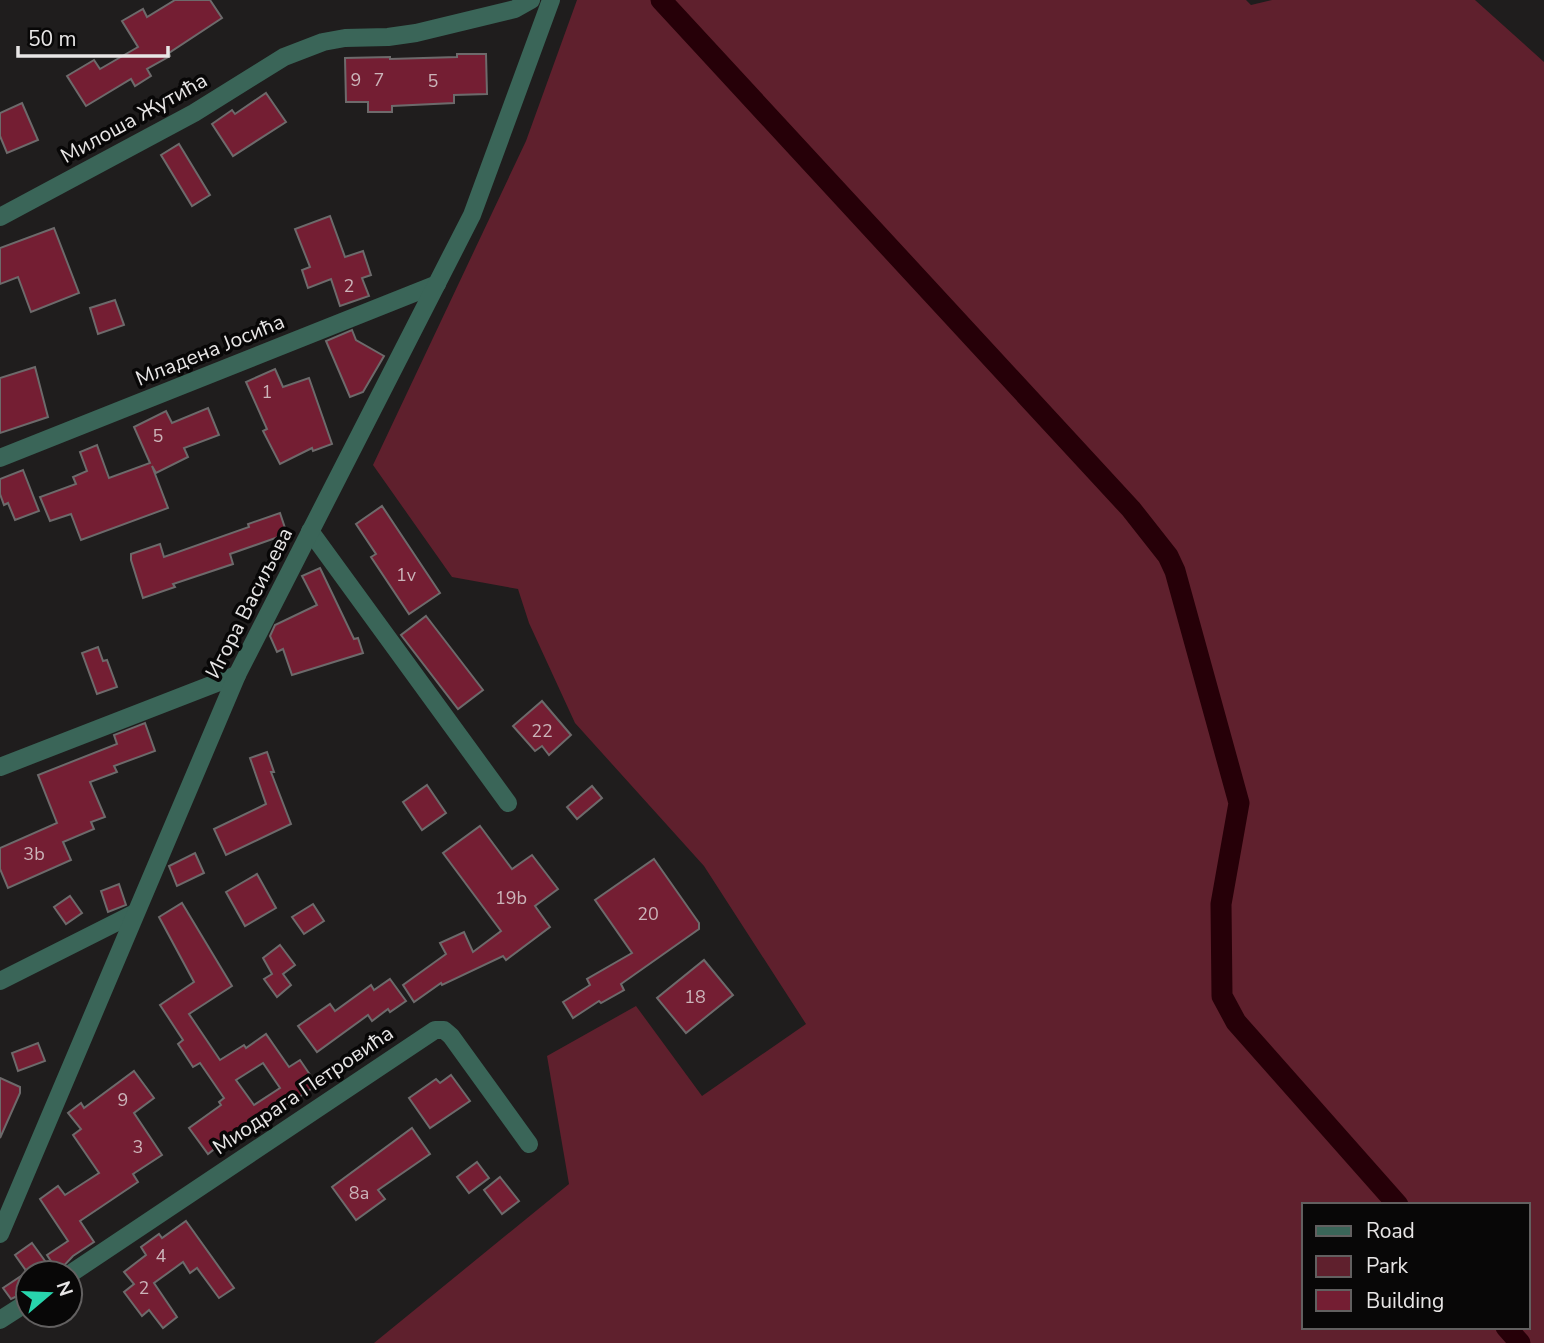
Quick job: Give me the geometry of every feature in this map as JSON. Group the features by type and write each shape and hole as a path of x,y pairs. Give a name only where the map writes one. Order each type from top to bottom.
{"street":[{"name":"Милоша Жутића","path":"0,217 194,113 284,57 334,40 416,33 515,9 531,0"},
{"name":"Игора Васиљева","path":"0,1234 237,675 472,215 551,0"},
{"name":"Младена Јосића","path":"0,458 437,284"},
{"path":"310,531 508,803"},
{"path":"0,767 237,675"},
{"path":"0,981 135,913"},
{"name":"Миодрага Петровића","path":"84,1264 435,1030 444,1030 451,1036 529,1144"}],"green space":[{"path":"577,0 1246,0 1251,5 1272,0 1475,0 1544,62 1544,1343 374,1343 569,1184 547,1056 636,1006 702,1096 806,1024 704,866 575,723 529,623 518,589 452,577 373,465 526,141"}],"building":[{"path":"175,0 210,0 222,18 169,53 170,56 147,69 151,76 135,86 131,79 86,106 67,76 94,60 100,69 138,47 122,21 143,9 147,17"},
{"path":"457,54 486,54 487,94 454,95 454,103 392,106 392,112 368,112 368,102 346,102 345,58 457,57"},
{"path":"266,93 286,122 233,156 212,124 232,110 235,114"},
{"path":"22,103 38,140 7,153 0,136 0,113"},
{"path":"179,144 210,195 192,206 161,155"},
{"path":"330,216 345,257 363,251 371,275 362,278 369,296 340,306 331,279 308,288 302,270 310,267 295,229"},
{"path":"54,228 79,293 31,312 18,277 0,284 0,248"},
{"path":"115,300 124,325 98,334 90,308"},
{"path":"352,330 356,340 384,356 363,392 350,397 326,341"},
{"path":"35,367 48,417 0,433 0,378"},
{"path":"275,369 283,387 309,378 332,444 313,451 312,448 280,464 263,431 267,429 246,382"},
{"path":"208,408 219,435 184,448 188,457 156,473 152,466 168,508 81,540 71,514 50,521 40,497 76,484 73,477 87,471 80,452 97,445 109,478 150,463 134,427 166,411 172,423"},
{"path":"23,470 39,511 15,520 8,503 4,505 0,494 0,479"},
{"path":"382,506 440,593 409,614 371,557 376,554 356,524"},
{"path":"280,513 287,534 230,554 233,564 173,584 175,587 143,598 131,554 160,544 164,557"},
{"path":"320,568 354,639 358,638 363,653 292,675 283,649 277,652 270,636 275,625 317,605 302,576"},
{"path":"426,616 483,690 458,709 401,635"},
{"path":"98,647 103,661 107,660 117,687 97,694 82,653"},
{"path":"542,701 571,735 549,755 542,746 535,751 513,726"},
{"path":"145,723 155,751 114,766 117,772 90,782 105,817 91,822 94,829 63,842 71,860 8,888 0,869 0,848 57,823 38,775 117,744 114,735"},
{"path":"267,752 274,772 271,772 291,824 226,855 214,829 266,804 250,758"},
{"path":"427,785 446,813 422,830 403,802"},
{"path":"592,786 602,798 577,819 567,807"},
{"path":"480,826 512,869 532,855 558,889 535,906 550,927 506,960 503,956 442,985 441,983 414,1002 403,985 446,954 440,943 464,932 473,952 501,931 443,853"},
{"path":"195,853 204,873 177,886 169,866"},
{"path":"654,859 699,923 699,929 621,984 624,990 601,1003 599,1001 573,1018 563,1002 590,985 587,979 632,953 595,900"},
{"path":"257,874 276,908 245,926 226,892"},
{"path":"119,884 126,905 108,912 101,891"},
{"path":"70,896 82,913 66,924 54,907"},
{"path":"182,903 232,986 189,1014 220,1060 244,1045 246,1048 266,1034 289,1067 300,1060 317,1085 229,1144 226,1140 208,1154 189,1128 221,1105 219,1102 224,1098 200,1063 193,1067 178,1044 183,1040 160,1005 194,982 159,917","holes":["263,1063 280,1088 254,1105 236,1080"]},
{"path":"313,904 324,921 304,934 292,917"},
{"path":"280,945 295,965 283,974 291,985 277,997 264,979 272,974 263,958"},
{"path":"704,960 733,995 686,1033 657,998"},
{"path":"390,979 406,1001 390,1012 388,1009 372,1021 368,1015 317,1052 298,1026 330,1004 335,1011 371,985 374,990"},
{"path":"38,1043 45,1061 18,1071 12,1053"},
{"path":"134,1071 154,1098 134,1113 162,1155 133,1174 138,1182 80,1221 94,1242 70,1259 50,1259 47,1255 68,1241 40,1199 58,1186 65,1195 99,1173 73,1135 81,1129 68,1113 81,1103 84,1108"},
{"path":"451,1075 470,1101 430,1128 409,1098 436,1079 440,1083"},
{"path":"0,1078 20,1087 20,1093 0,1138"},
{"path":"412,1128 430,1154 378,1190 385,1199 356,1220 332,1187"},
{"path":"477,1162 489,1178 469,1193 457,1177"},
{"path":"500,1177 519,1201 502,1214 484,1190"},
{"path":"186,1221 234,1288 219,1298 197,1268 190,1273 183,1262 154,1283 177,1317 163,1328 149,1310 142,1316 124,1292 134,1284 124,1272 146,1255 141,1247 159,1234 162,1238"},
{"path":"32,1243 44,1259 18,1259 15,1255"},
{"path":"14,1281 14,1298 11,1299 3,1288"}],"waterway":[{"path":"661,0 1131,509 1168,556 1175,571 1239,803 1221,904 1222,996 1236,1022 1396,1203"},
{"path":"1508,1329 1520,1343"}]}
